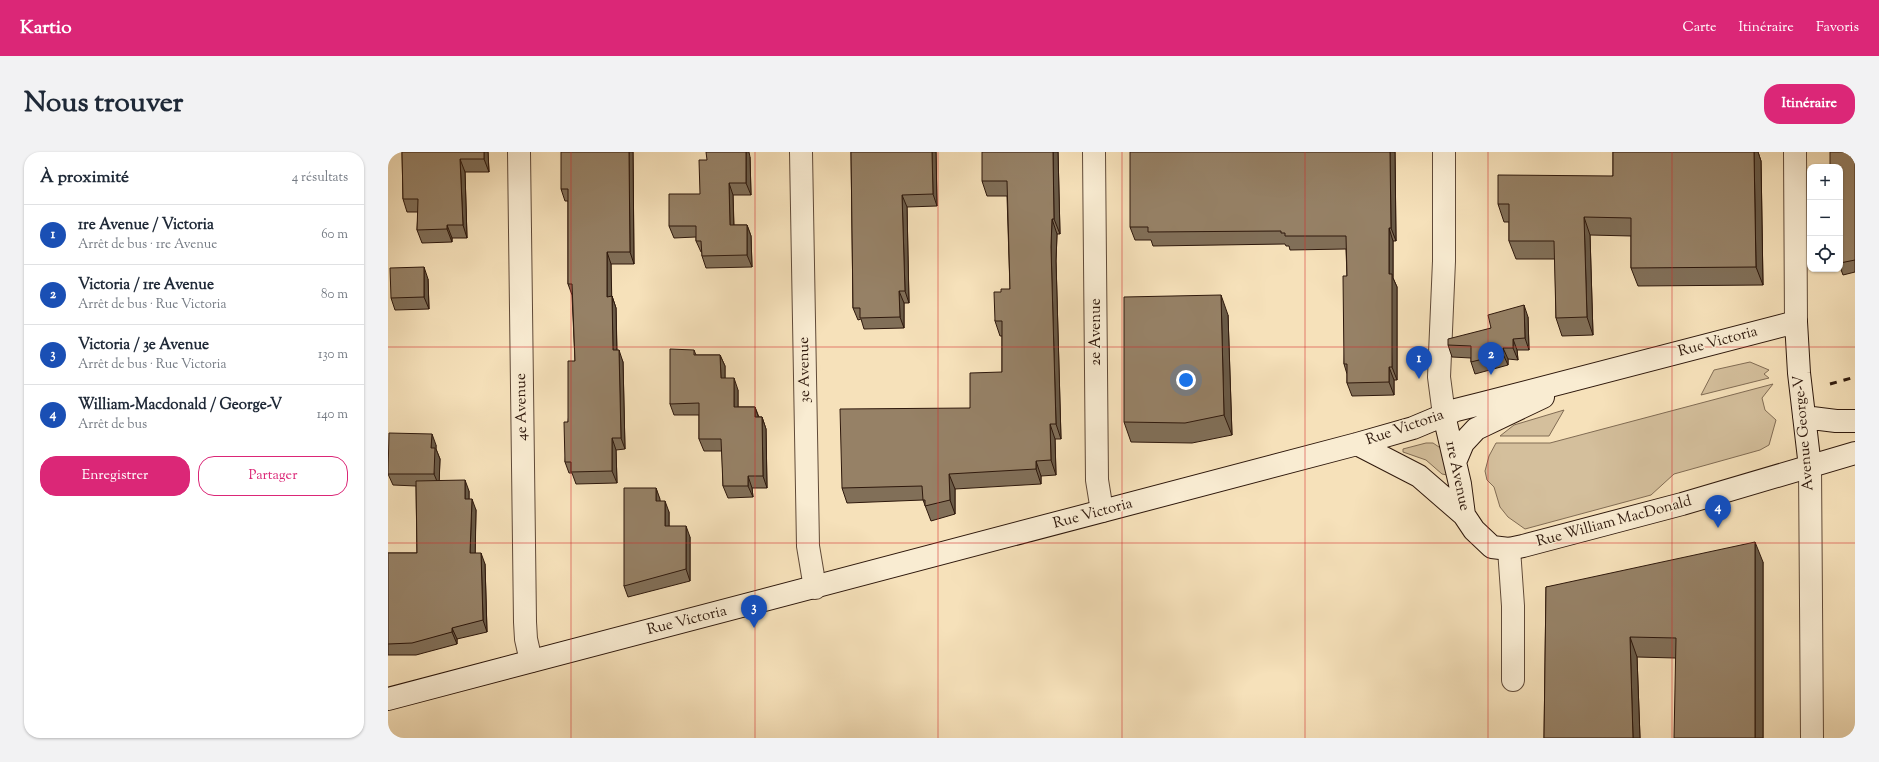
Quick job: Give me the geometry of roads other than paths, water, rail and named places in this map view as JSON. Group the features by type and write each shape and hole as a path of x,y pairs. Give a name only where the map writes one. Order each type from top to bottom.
{"main road":[{"name":"4e Avenue","path":"519,152 525,622 526,639 531,661"},
{"name":"3e Avenue","path":"801,152 808,546 815,588"},
{"name":"2e Avenue","path":"1094,152 1097,480 1102,511"},
{"name":"1re Avenue","path":"1444,152 1444,261 1439,377 1444,415 1460,484 1464,515 1474,530 1492,547 1509,549"},
{"name":"Avenue George-V","path":"1795,152 1796,322 1799,373 1810,467 1812,738"},
{"name":"Rue Victoria","path":"388,699 815,588 1356,444 1413,428 1444,415 1480,404 1796,322"},
{"path":"1455,462 1463,443 1476,429 1505,417 1576,380"},
{"path":"1804,417 1836,421 1855,421"},
{"path":"1356,444 1419,476 1464,515"},
{"path":"1810,467 1855,453"},
{"name":"Rue William MacDonald","path":"1509,549 1668,508 1810,467"},
{"path":"1509,549 1513,606 1513,680"}],"railway":[{"path":"1830,384 1855,377"}],"place":[{"name":"Victoria / 1re Avenue","path":"1491,375"},
{"name":"1re Avenue / Victoria","path":"1419,379"},
{"name":"William-Macdonald / George-V","path":"1718,528"},
{"name":"Victoria / 3e Avenue","path":"754,628"}]}
